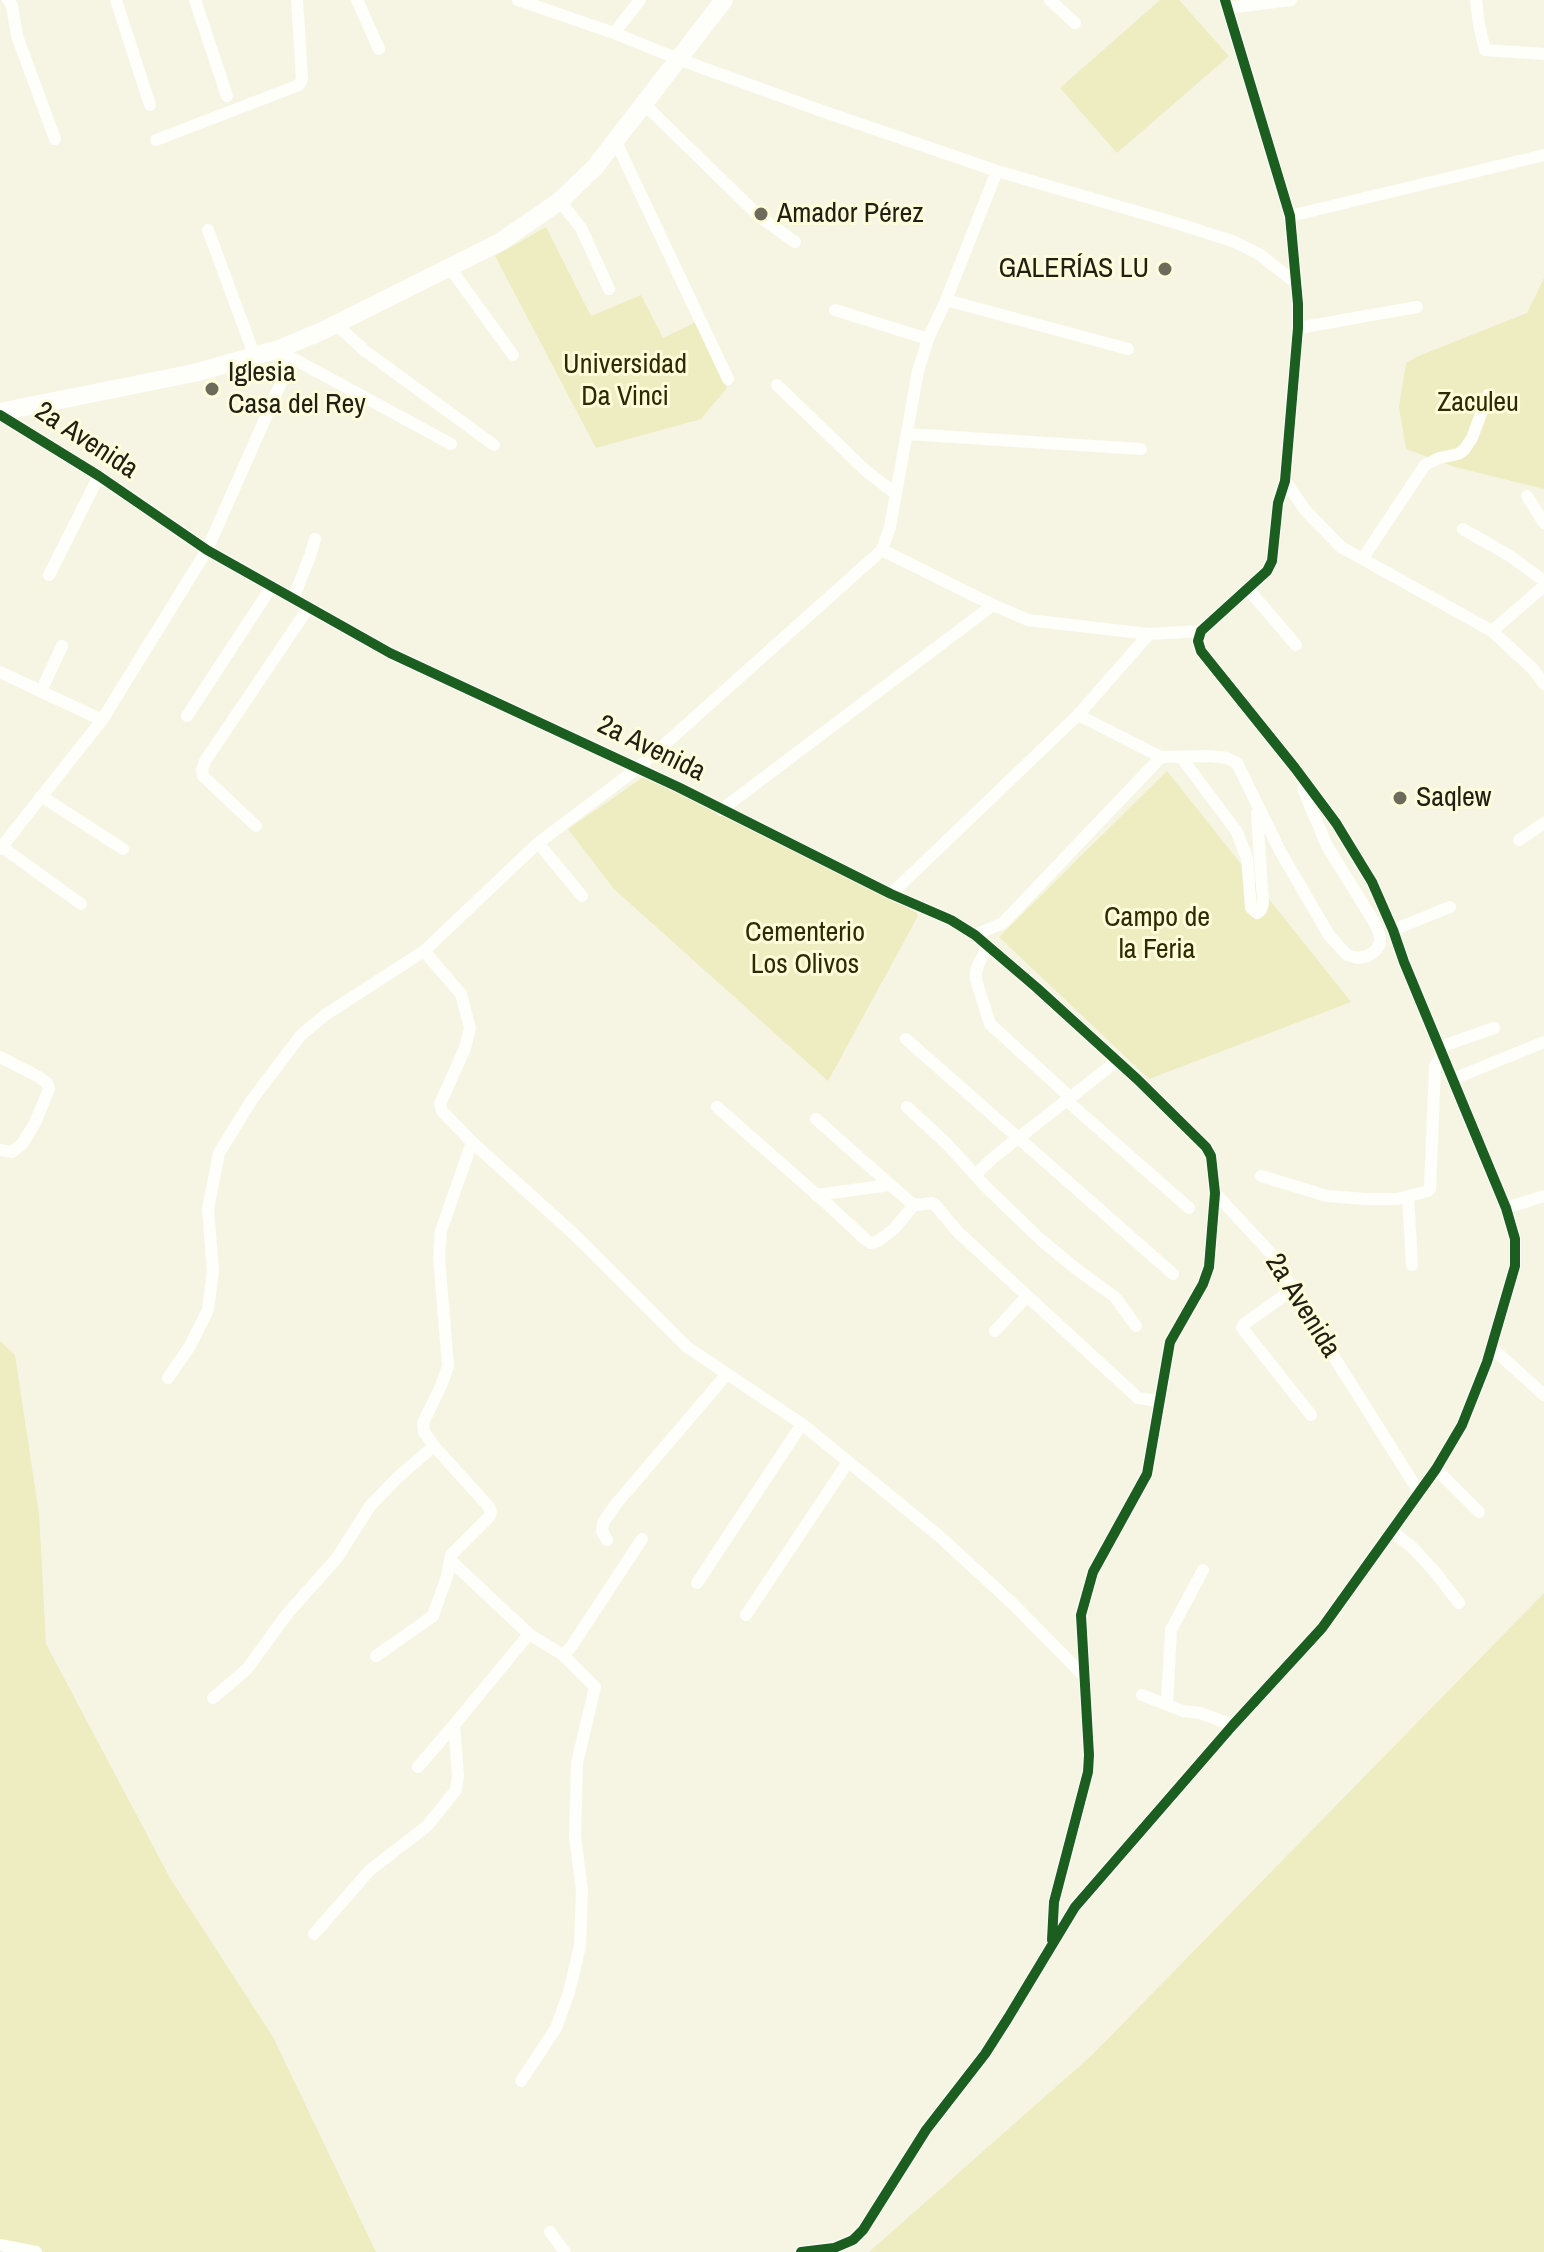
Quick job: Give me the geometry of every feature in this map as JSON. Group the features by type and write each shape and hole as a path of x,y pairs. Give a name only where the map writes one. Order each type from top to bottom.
{"street":[{"path":"8,0 12,6 17,36 55,139"},
{"path":"116,0 150,105"},
{"path":"195,0 227,96"},
{"path":"156,140 299,85 302,79 297,0"},
{"path":"357,0 379,49"},
{"path":"518,0 997,171 1235,242 1259,254 1297,284"},
{"path":"614,33 640,0"},
{"path":"0,413 194,373 255,357 286,354 336,324 500,242 560,201 595,167 724,0"},
{"path":"1050,0 1075,23"},
{"path":"801,2252 834,2248 853,2240 863,2230 926,2130 985,2054 1075,1907 1322,1628 1436,1469 1462,1425 1491,1347 1515,1266 1515,1239 1506,1208 1372,882 1336,823 1201,651 1198,641 1201,631 1267,571 1272,561 1278,503 1285,481 1298,328 1290,216 1226,4 1291,0"},
{"path":"1476,0 1485,50 1544,54"},
{"path":"644,104 760,217 795,242"},
{"path":"616,142 728,379"},
{"path":"1290,216 1544,155"},
{"path":"168,1378 190,1346 208,1310 213,1271 208,1209 219,1153 251,1101 301,1035 325,1015 424,951 538,843 638,768 882,550 890,527 918,371 928,339 997,171"},
{"path":"560,201 581,228 609,289"},
{"path":"208,230 255,357"},
{"path":"450,268 513,355"},
{"path":"946,300 1128,349"},
{"path":"1298,328 1417,307"},
{"path":"835,310 928,339"},
{"path":"336,324 365,351 494,445"},
{"path":"286,354 451,444"},
{"path":"81,904 1,848 102,720 207,550 286,354"},
{"path":"777,385 866,471 896,494"},
{"path":"1363,558 1425,465 1464,450 1472,438 1488,395"},
{"name":"2a Avenida","path":"0,413 207,550 390,653 638,768 891,894 951,920 975,935 1117,1061 1206,1147 1211,1156 1215,1193 1277,1260 1292,1290 1419,1492"},
{"path":"907,434 1141,449"},
{"path":"49,575 99,476"},
{"path":"1285,481 1306,511 1341,547 1492,631 1533,669 1544,684"},
{"path":"1527,496 1544,523"},
{"path":"1463,529 1510,556 1544,583 1492,631"},
{"path":"293,599 315,539"},
{"path":"882,550 1028,620 1149,634 1201,631"},
{"path":"187,716 272,586"},
{"path":"1248,589 1296,645"},
{"path":"721,810 993,605"},
{"path":"256,826 203,776 202,770 205,761 309,607"},
{"path":"891,894 1078,715 1149,634"},
{"path":"41,691 62,646"},
{"path":"0,672 102,720"},
{"path":"1078,715 1161,757 1209,756 1227,758 1237,763 1280,851 1336,945 1347,955 1358,958 1368,956 1380,944 1376,925 1327,846 1295,768"},
{"path":"975,935 1003,923 1161,757"},
{"path":"1181,757 1237,832 1247,858 1251,908 1257,913 1263,903 1255,802"},
{"path":"41,796 123,849"},
{"path":"1519,840 1544,823"},
{"path":"538,843 582,896"},
{"path":"1393,930 1450,907"},
{"path":"988,946 976,972 990,1024 1189,1208"},
{"path":"424,951 461,994 470,1028 465,1048 440,1104 442,1111 577,1237 687,1347 802,1424 938,1535 1012,1603 1083,1675"},
{"path":"1261,1176 1327,1196 1365,1199 1408,1197 1430,1189 1435,1066 1441,1051 1494,1028"},
{"path":"906,1039 1173,1274"},
{"path":"1453,1079 1544,1042"},
{"path":"0,1057 39,1077 49,1089 35,1123 22,1144 12,1152 0,1150"},
{"path":"975,1175 1117,1061"},
{"path":"717,1107 871,1243 894,1229 914,1205 932,1203 959,1233 1138,1398 1159,1401"},
{"path":"907,1107 1041,1240 1115,1297 1136,1326"},
{"path":"816,1119 914,1205"},
{"path":"376,1656 433,1616 454,1551 491,1512 434,1446 424,1432 423,1423 448,1366 439,1257 441,1231 472,1142"},
{"path":"816,1195 890,1185"},
{"path":"1051,1944 1054,1902 1088,1772 1081,1615 1093,1572 1147,1474 1170,1342 1203,1284 1209,1267 1215,1193"},
{"path":"1506,1208 1544,1196"},
{"path":"1408,1197 1412,1265"},
{"path":"1292,1290 1242,1328 1311,1415"},
{"path":"995,1331 1027,1296"},
{"path":"1491,1347 1544,1395"},
{"path":"607,1540 602,1531 603,1523 616,1504 727,1374"},
{"path":"697,1583 802,1424"},
{"path":"213,1698 247,1669 287,1614 337,1558 370,1506 434,1446"},
{"path":"746,1615 848,1462"},
{"path":"1436,1469 1479,1512"},
{"path":"1392,1531 1413,1548 1459,1603"},
{"path":"563,1655 642,1539"},
{"path":"450,1560 529,1634 563,1655 595,1687 577,1763 575,1836 582,1891 580,1946 556,2028 521,2081"},
{"path":"1167,1702 1171,1630 1203,1570"},
{"path":"418,1767 529,1634"},
{"path":"1142,1695 1233,1725"},
{"path":"314,1934 370,1870 427,1826 456,1790 458,1775 454,1725"},
{"path":"550,2232 565,2252"},
{"path":"0,2245 36,2252"}],"green space":[{"path":"1160,0 1179,0 1229,56 1117,153 1060,88"},
{"name":"Universidad Da Vinci","path":"546,227 591,316 641,295 663,338 696,322 727,388 701,419 596,448 495,256"},
{"name":"Zaculeu","path":"1544,278 1544,489 1455,467 1406,449 1399,407 1406,363 1527,313"},
{"name":"Campo de la Feria","path":"1167,771 1351,1002 1149,1079 999,937"},
{"name":"Cementerio Los Olivos","path":"645,776 916,912 918,916 828,1081 614,889 568,829"},
{"path":"0,1341 15,1355 39,1514 46,1644 170,1878 273,2037 376,2252 0,2252"},
{"path":"1544,1593 1544,2252 869,2252 1092,2055"}],"cycle path":[{"path":"801,2252 834,2248 853,2240 863,2230 926,2130 985,2054 1075,1907 1322,1628 1436,1469 1462,1425 1487,1362 1515,1266 1515,1239 1506,1208 1372,882 1336,823 1201,651 1198,641 1201,631 1267,571 1272,561 1278,503 1285,481 1298,328 1290,216 1225,0"},
{"path":"0,415 99,476 207,550 390,653 678,787 891,894 951,920 975,935 1037,988 1206,1147 1211,1156 1215,1193 1209,1267 1203,1284 1170,1342 1147,1474 1093,1572 1081,1615 1088,1772 1054,1902 1052,1940"}],"place":[{"name":"Amador Pérez","path":"761,214"},
{"name":"GALERÍAS LU","path":"1165,269"},
{"name":"Iglesia Casa del Rey","path":"212,389"},
{"name":"Saqlew","path":"1400,798"}]}
